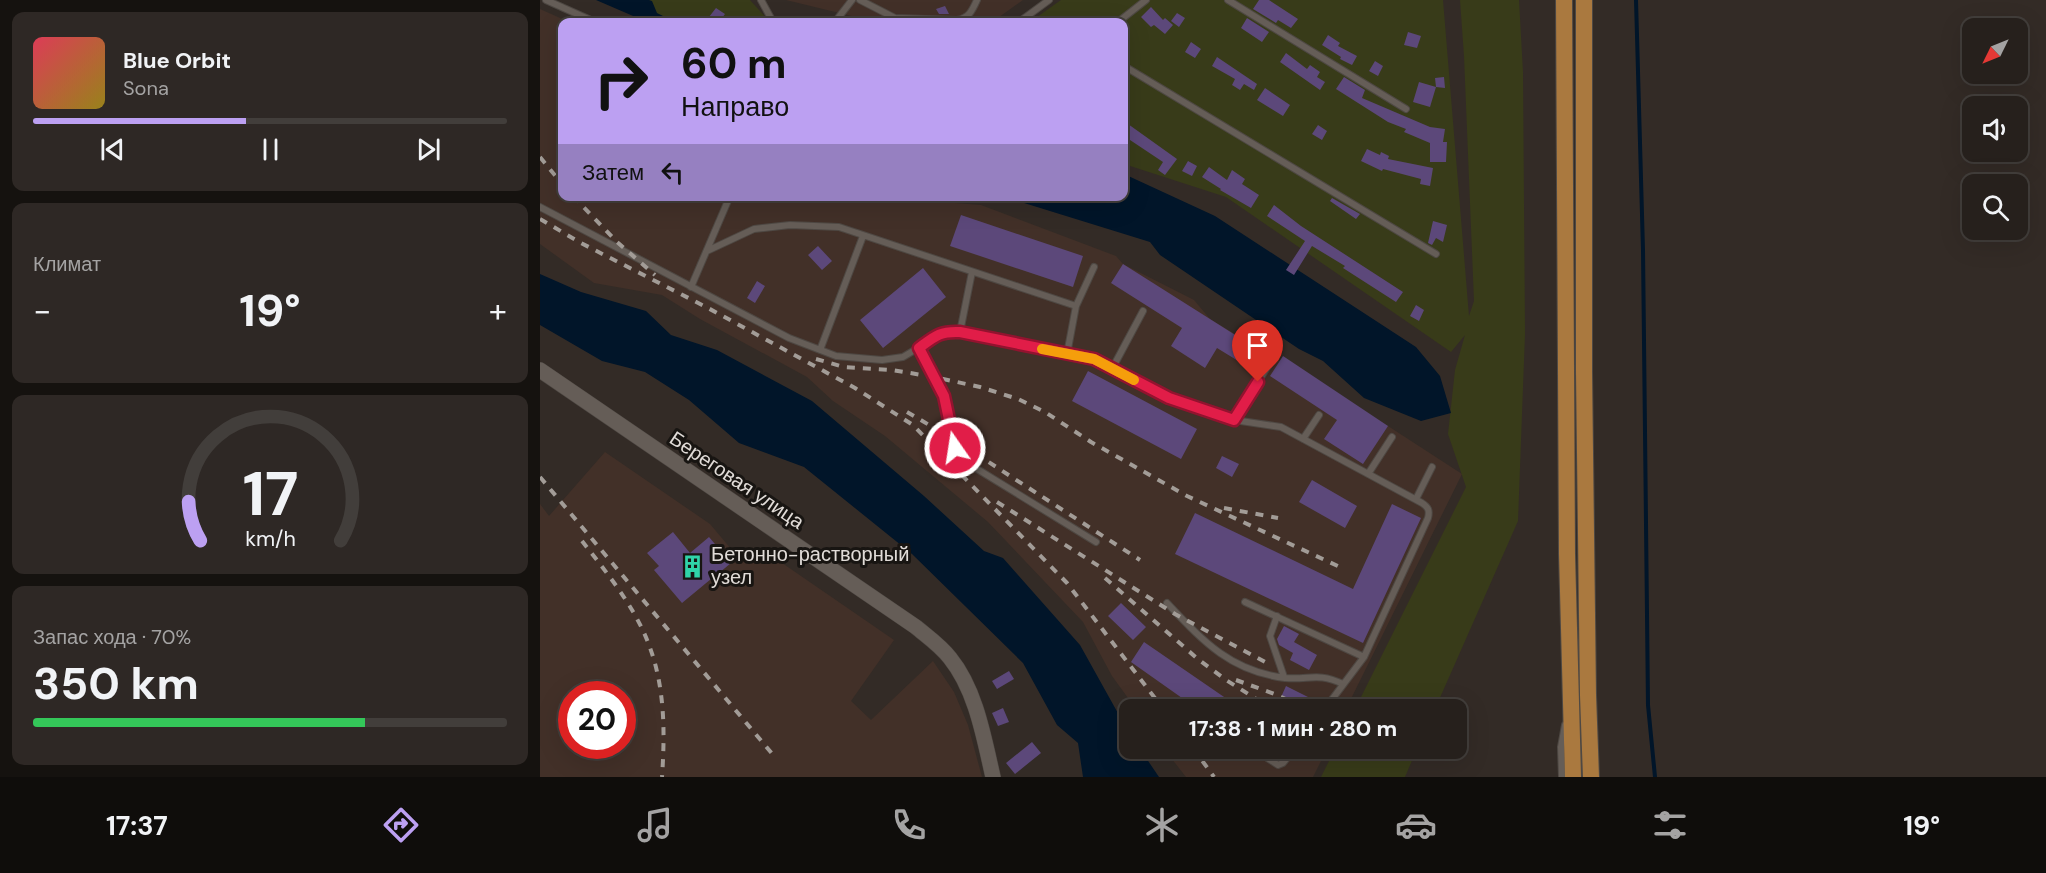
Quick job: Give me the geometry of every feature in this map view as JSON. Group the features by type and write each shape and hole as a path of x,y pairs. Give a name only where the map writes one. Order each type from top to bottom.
{"main road":[{"path":"1564,0 1565,372 1573,777"},
{"path":"1584,0 1584,371 1591,777"}],"street":[{"name":"Береговая улица","path":"540,370 916,627 940,646 959,671 966,685 993,777"}],"lane":[{"path":"546,0 586,18"},
{"path":"761,0 771,18"},
{"path":"838,18 852,0"},
{"path":"860,0 895,18"},
{"path":"965,18 977,0"},
{"path":"1024,18 1049,0"},
{"path":"1123,18 1146,0"},
{"path":"1228,0 1406,109"},
{"path":"1128,68 1436,254"},
{"path":"691,287 728,201"},
{"path":"540,207 789,338 836,356 882,360 903,357 931,338 945,332 960,332 1094,359 1169,398 1234,420 1281,427 1416,500 1427,507 1428,518 1364,657 1332,699"},
{"path":"706,252 754,230 790,225 839,228 1076,306"},
{"path":"820,350 864,236"},
{"path":"1067,354 1076,306 1094,267"},
{"path":"960,332 972,272"},
{"path":"1112,369 1143,311"},
{"path":"919,348 944,396 953,439 960,456 969,464 1096,542"},
{"path":"1234,420 1270,363"},
{"path":"1303,439 1319,415"},
{"path":"1368,474 1392,437"},
{"path":"1416,500 1432,467"},
{"path":"1245,602 1364,657"},
{"path":"1167,603 1202,640 1235,664 1284,678 1323,676 1343,684"},
{"path":"1277,616 1270,636 1284,678"},
{"path":"1562,777 1561,747 1570,695"},
{"path":"1269,759 1278,765 1283,764 1287,759"}],"shaded area":[{"path":"786,0 1023,0 998,18 860,18"},
{"path":"540,9 560,18 558,18 558,201 930,201 981,205 1116,256 1123,264 1194,300 1210,319 1388,426 1462,474 1351,699 1129,699 1112,676 1083,622 988,522 885,436 833,401 807,377 700,319 662,295 594,283 540,244"},
{"path":"605,452 710,524 737,556 750,549 769,554 894,640 851,701 871,720 933,661 954,692 968,725 982,777 540,777 540,504 549,516"},
{"path":"1172,759 1322,759 1313,777 1186,777"}],"green space":[{"path":"626,0 750,0 766,18 663,18"},
{"path":"1061,0 1443,0 1469,316 1474,301 1460,0 1519,0 1523,72 1525,334 1518,521 1439,699 1360,699 1466,487 1448,434 1455,370 1465,335 1451,352 1226,197 1128,165 1128,18 1036,18"},
{"path":"1330,759 1413,759 1405,777 1321,777"}],"water":[{"path":"596,0 649,0 652,1 657,13 667,18 638,18"},
{"path":"1128,176 1215,216 1416,347 1440,376 1451,413 1421,421 1364,398 1323,361 1299,349 1160,255 1150,242 1018,201 1128,201"},
{"path":"540,274 581,292 646,311 671,335 717,350 812,401 924,496 984,551 1003,558 1080,645 1119,715 1119,759 1147,759 1159,777 1083,777 1078,743 1057,725 1023,663 912,554 804,467 739,443 689,400 645,372 602,361 540,325"}],"building":[{"path":"1259,0 1269,0 1298,19 1291,28 1278,20 1276,23 1253,9"},
{"path":"945,6 949,14 939,14 936,9"},
{"path":"1151,7 1163,20 1165,18 1173,25 1165,34 1154,25 1151,27 1141,17"},
{"path":"716,8 725,14 722,18 708,18"},
{"path":"1177,13 1185,18 1179,27 1171,21"},
{"path":"1247,18 1269,32 1262,42 1241,28"},
{"path":"1408,32 1421,36 1417,48 1404,45"},
{"path":"1328,35 1340,43 1338,46 1357,56 1352,65 1322,45"},
{"path":"1191,42 1201,49 1195,58 1185,52"},
{"path":"1286,53 1307,69 1310,65 1320,72 1317,77 1325,82 1320,90 1280,62"},
{"path":"1217,57 1257,84 1254,90 1244,84 1240,90 1232,85 1235,79 1212,66"},
{"path":"1375,61 1383,66 1378,76 1369,71"},
{"path":"1344,77 1365,90 1362,98 1430,127 1445,129 1443,142 1447,142 1446,162 1430,162 1430,143 1404,132 1406,129 1388,122 1336,89"},
{"path":"1444,77 1445,88 1436,87 1435,78"},
{"path":"1419,82 1436,87 1430,107 1413,102"},
{"path":"1265,88 1290,105 1283,116 1257,100"},
{"path":"1128,124 1177,159 1165,175 1158,170 1163,162 1128,139"},
{"path":"1318,125 1327,131 1322,140 1312,134"},
{"path":"1367,149 1380,155 1381,152 1389,156 1388,159 1433,168 1430,186 1420,184 1421,179 1383,169 1382,171 1361,161"},
{"path":"1188,161 1197,166 1192,176 1182,171"},
{"path":"1209,167 1227,180 1232,170 1245,179 1242,184 1259,195 1251,208 1202,177"},
{"path":"1332,198 1360,214 1356,219 1330,201"},
{"path":"1274,205 1301,226 1403,292 1396,302 1312,246 1294,275 1286,270 1305,241 1267,216"},
{"path":"961,215 1083,256 1073,287 950,246"},
{"path":"1433,221 1447,225 1443,242 1436,238 1432,245 1428,243"},
{"path":"818,246 832,261 822,270 808,255"},
{"path":"1123,264 1259,350 1248,367 1217,348 1205,368 1171,346 1182,328 1111,283"},
{"path":"923,268 946,297 883,348 860,320"},
{"path":"757,281 765,286 755,303 747,298"},
{"path":"1416,305 1424,310 1419,321 1410,316"},
{"path":"1283,356 1388,426 1363,464 1324,439 1337,420 1270,376"},
{"path":"1088,371 1197,429 1181,459 1072,401"},
{"path":"1222,456 1239,464 1232,477 1216,468"},
{"path":"1312,480 1357,506 1345,528 1299,502"},
{"path":"1392,504 1421,518 1363,643 1175,554 1195,513 1353,589"},
{"name":"Бетонно-растворный узел","path":"673,532 690,553 709,537 731,563 719,573 721,575 713,582 711,579 682,603 654,570 659,566 647,553"},
{"path":"1121,603 1146,627 1133,640 1108,616"},
{"path":"1284,626 1299,634 1294,642 1317,655 1309,670 1290,660 1293,653 1279,645 1277,639"},
{"path":"1144,642 1227,699 1183,699 1131,662"},
{"path":"1009,671 1014,679 997,689 992,681"},
{"path":"1286,686 1310,698 1310,699 1280,699"},
{"path":"1003,708 1009,722 998,726 992,713"},
{"path":"1032,742 1041,753 1015,774 1006,763"}],"waterway":[{"path":"1636,0 1643,250 1648,705 1655,777"}],"railway":[{"path":"540,157 558,179"},
{"path":"578,201 616,241 655,275"},
{"path":"540,219 855,388 913,425 1067,583 1156,699"},
{"path":"816,359 844,367 892,370 934,377 980,387 1018,399 1045,412 1091,442 1187,496 1342,568"},
{"path":"907,412 953,439 1140,560"},
{"path":"540,477 774,756"},
{"path":"997,502 1175,614 1267,663"},
{"path":"1224,508 1278,518"},
{"path":"582,541 628,604 649,645 658,677 663,710 662,777"},
{"path":"1105,578 1199,660 1256,699"},
{"path":"1236,680 1285,699"},
{"path":"1201,759 1214,777"}],"slow traffic":[{"path":"1042,349 1094,359 1134,380"}],"place":[{"name":"Бетонно-растворный узел","path":"693,566"}],"route":[{"path":"955,448 944,396 919,348 931,338 945,332 960,332 1094,359 1169,398 1234,420 1258,382"}]}
